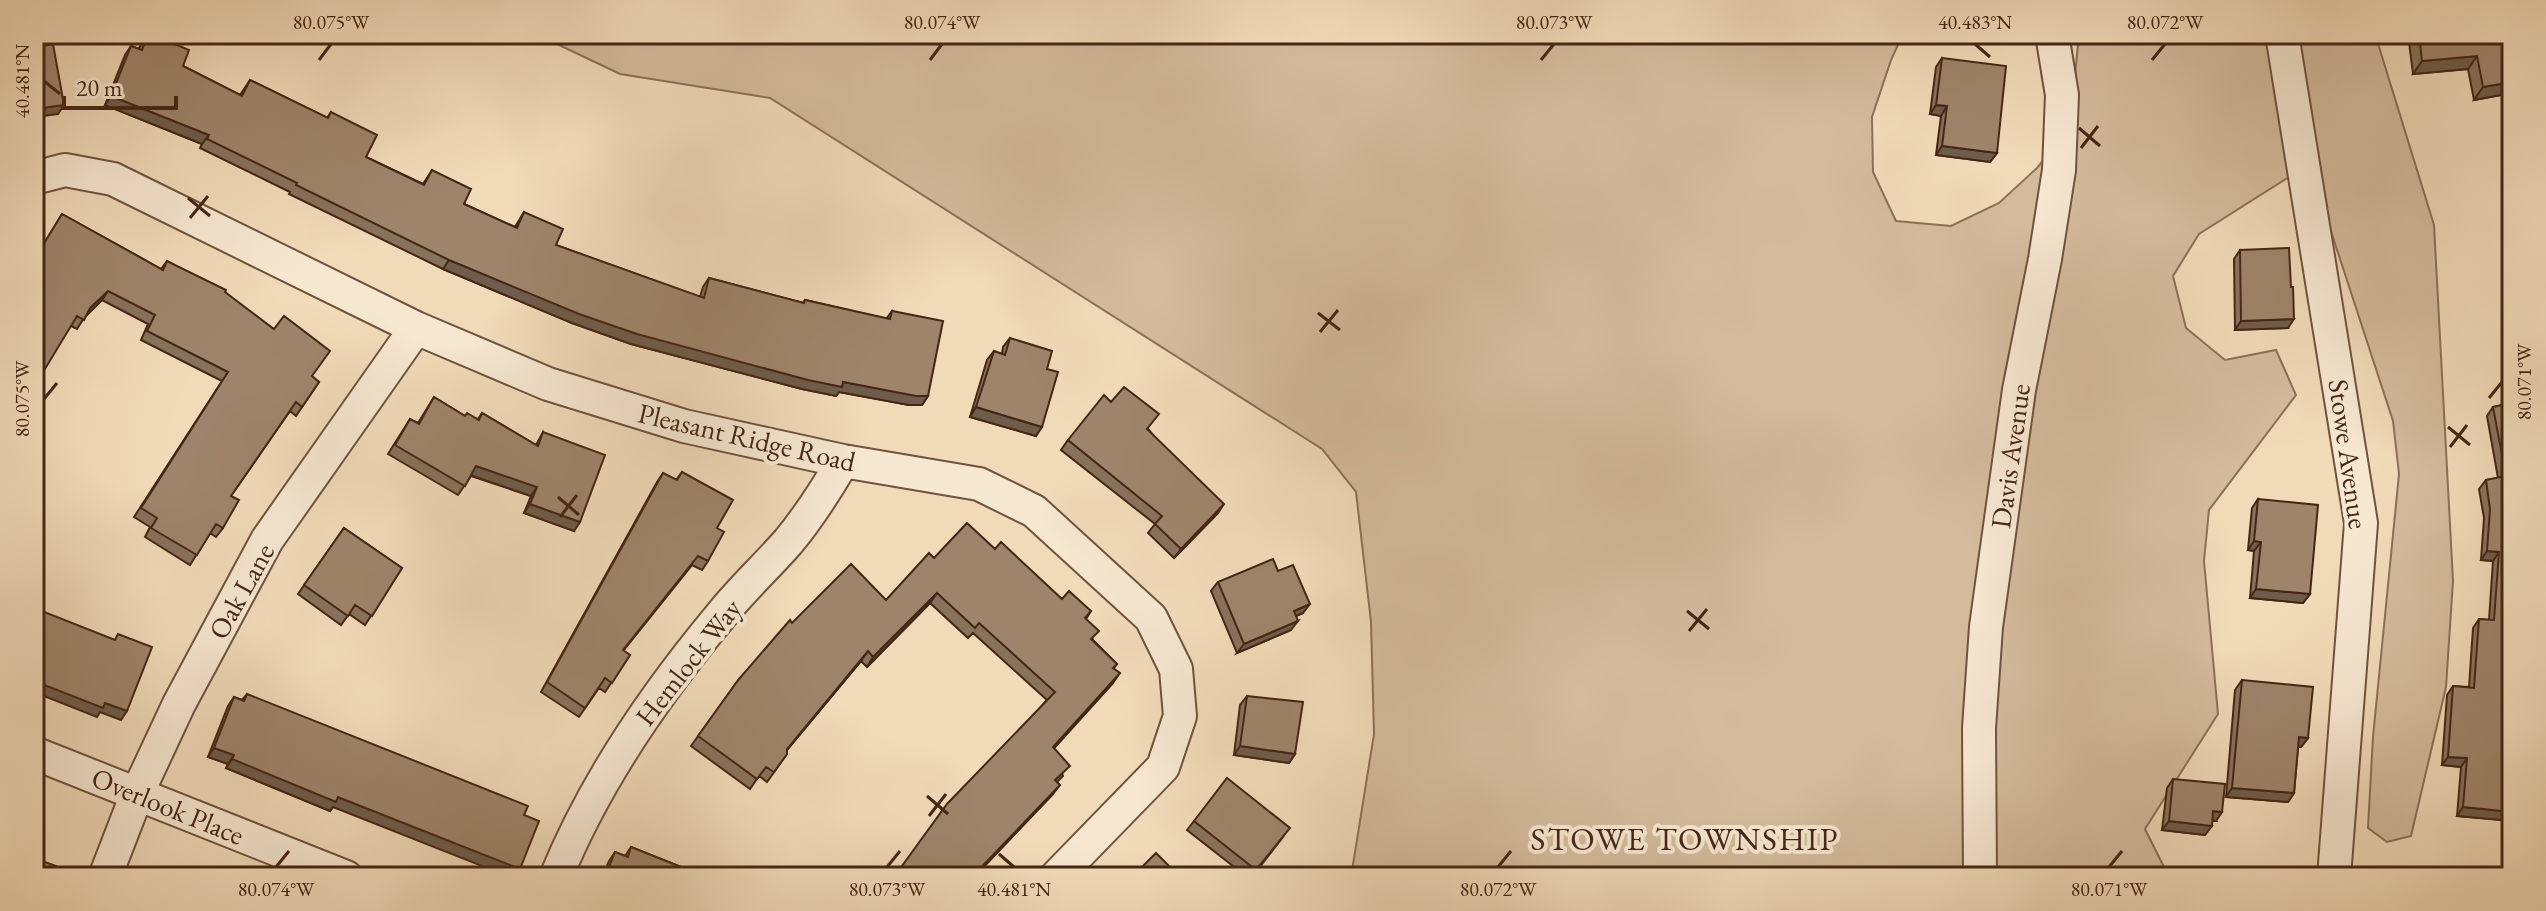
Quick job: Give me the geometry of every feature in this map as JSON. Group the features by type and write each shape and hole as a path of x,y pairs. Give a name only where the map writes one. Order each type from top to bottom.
{"street":[{"name":"Stowe Avenue","path":"2282,34 2361,523 2334,877"},
{"name":"Davis Avenue","path":"1980,877 1979,728 1986,627 2019,390 2059,170 2062,95 2052,36"},
{"name":"Pleasant Ridge Road","path":"34,178 65,170 113,179 416,328 563,389 684,426 843,461 979,484 1034,511 1151,618 1176,669 1180,716 1163,767 1056,877"},
{"name":"Oak Lane","path":"105,877 137,794 179,704 267,540 416,328"},
{"name":"Hemlock Way","path":"556,877 609,769 660,694 722,613 789,540 818,503 843,461"},
{"name":"Overlook Place","path":"34,753 346,877"}],"shaded area":[{"path":"536,34 1903,34 1872,117 1873,172 1896,221 1951,226 1999,203 2037,168 2070,127 2079,34 2375,34 2434,225 2453,581 2446,687 2411,836 2387,842 2368,828 2373,737 2399,474 2393,421 2325,213 2289,177 2199,234 2173,276 2186,328 2225,360 2276,350 2296,395 2209,510 2204,561 2218,714 2145,829 2169,877 1351,877 1374,734 1371,622 1356,492 1322,449 770,98 620,74"}],"building":[{"path":"148,34 189,50 183,66 242,96 250,80 328,118 331,112 377,135 366,157 424,185 432,170 471,189 464,204 517,228 524,212 563,229 556,245 704,298 709,278 804,303 805,300 890,319 892,311 943,321 928,396 843,382 842,387 808,380 637,334 579,314 449,260 207,139 209,135 111,96 131,46 142,50"},
{"path":"2419,34 2488,34 2490,43 2512,39 2512,82 2483,87 2477,56 2422,61"},
{"path":"53,44 64,105 34,109 34,48"},
{"path":"1942,58 2006,66 1997,153 1942,146 1947,106 1936,105"},
{"path":"62,214 163,270 167,261 226,290 274,329 284,316 330,351 312,376 319,382 302,407 296,402 231,496 239,500 223,528 216,524 197,555 151,528 157,518 141,508 228,372 147,331 155,315 108,291 90,308 84,320 77,316 34,387 34,247 40,250"},
{"path":"2289,248 2294,319 2241,321 2240,250"},
{"path":"1010,338 1052,351 1047,369 1058,372 1042,427 976,407 994,351 1005,355"},
{"path":"1124,387 1159,414 1147,429 1224,504 1181,549 1155,524 1162,516 1068,440 1104,395 1111,402"},
{"path":"434,397 465,416 467,413 479,420 482,413 538,446 543,432 605,455 580,522 530,504 537,487 476,466 465,486 395,445 410,419 419,424"},
{"path":"2512,403 2512,812 2463,807 2467,758 2448,757 2453,686 2474,688 2479,619 2494,620 2499,552 2487,551 2490,509 2486,480 2506,476 2493,407"},
{"path":"682,472 733,500 717,528 724,532 708,561 698,556 623,650 630,655 612,683 605,678 585,708 547,682 663,473 677,480"},
{"path":"2258,499 2318,505 2310,594 2256,589 2261,542 2254,541"},
{"path":"967,523 995,549 1001,542 1062,599 1069,591 1091,611 1085,618 1099,631 1091,639 1117,664 1113,668 1120,673 1053,747 1070,766 1055,780 1060,785 972,877 894,877 947,804 1055,692 979,623 975,628 937,593 873,657 868,651 787,749 787,754 774,772 766,767 757,779 698,736 739,679 790,620 792,623 851,564 886,600 929,553 934,558"},
{"path":"344,528 402,568 372,616 355,605 348,616 304,585"},
{"path":"1273,559 1278,571 1293,565 1310,604 1294,611 1298,621 1244,644 1218,582"},
{"path":"34,608 115,640 118,634 152,647 127,711 105,703 103,708 34,681"},
{"path":"2242,680 2313,687 2308,738 2299,737 2294,793 2232,788"},
{"path":"247,694 528,806 524,815 539,821 520,869 338,797 336,802 232,759 234,755 214,748 234,697 244,701"},
{"path":"1247,696 1303,702 1295,754 1240,746"},
{"path":"1227,778 1290,828 1256,870 1194,821"},
{"path":"2173,779 2225,784 2222,812 2213,811 2212,826 2169,821"},
{"path":"631,847 706,877 605,877 615,852 628,857"},
{"path":"1156,853 1180,877 1132,877"},
{"path":"34,858 56,866 51,877 34,877"}],"district":[{"name":"STOWE TOWNSHIP","path":"1685,839"}]}
